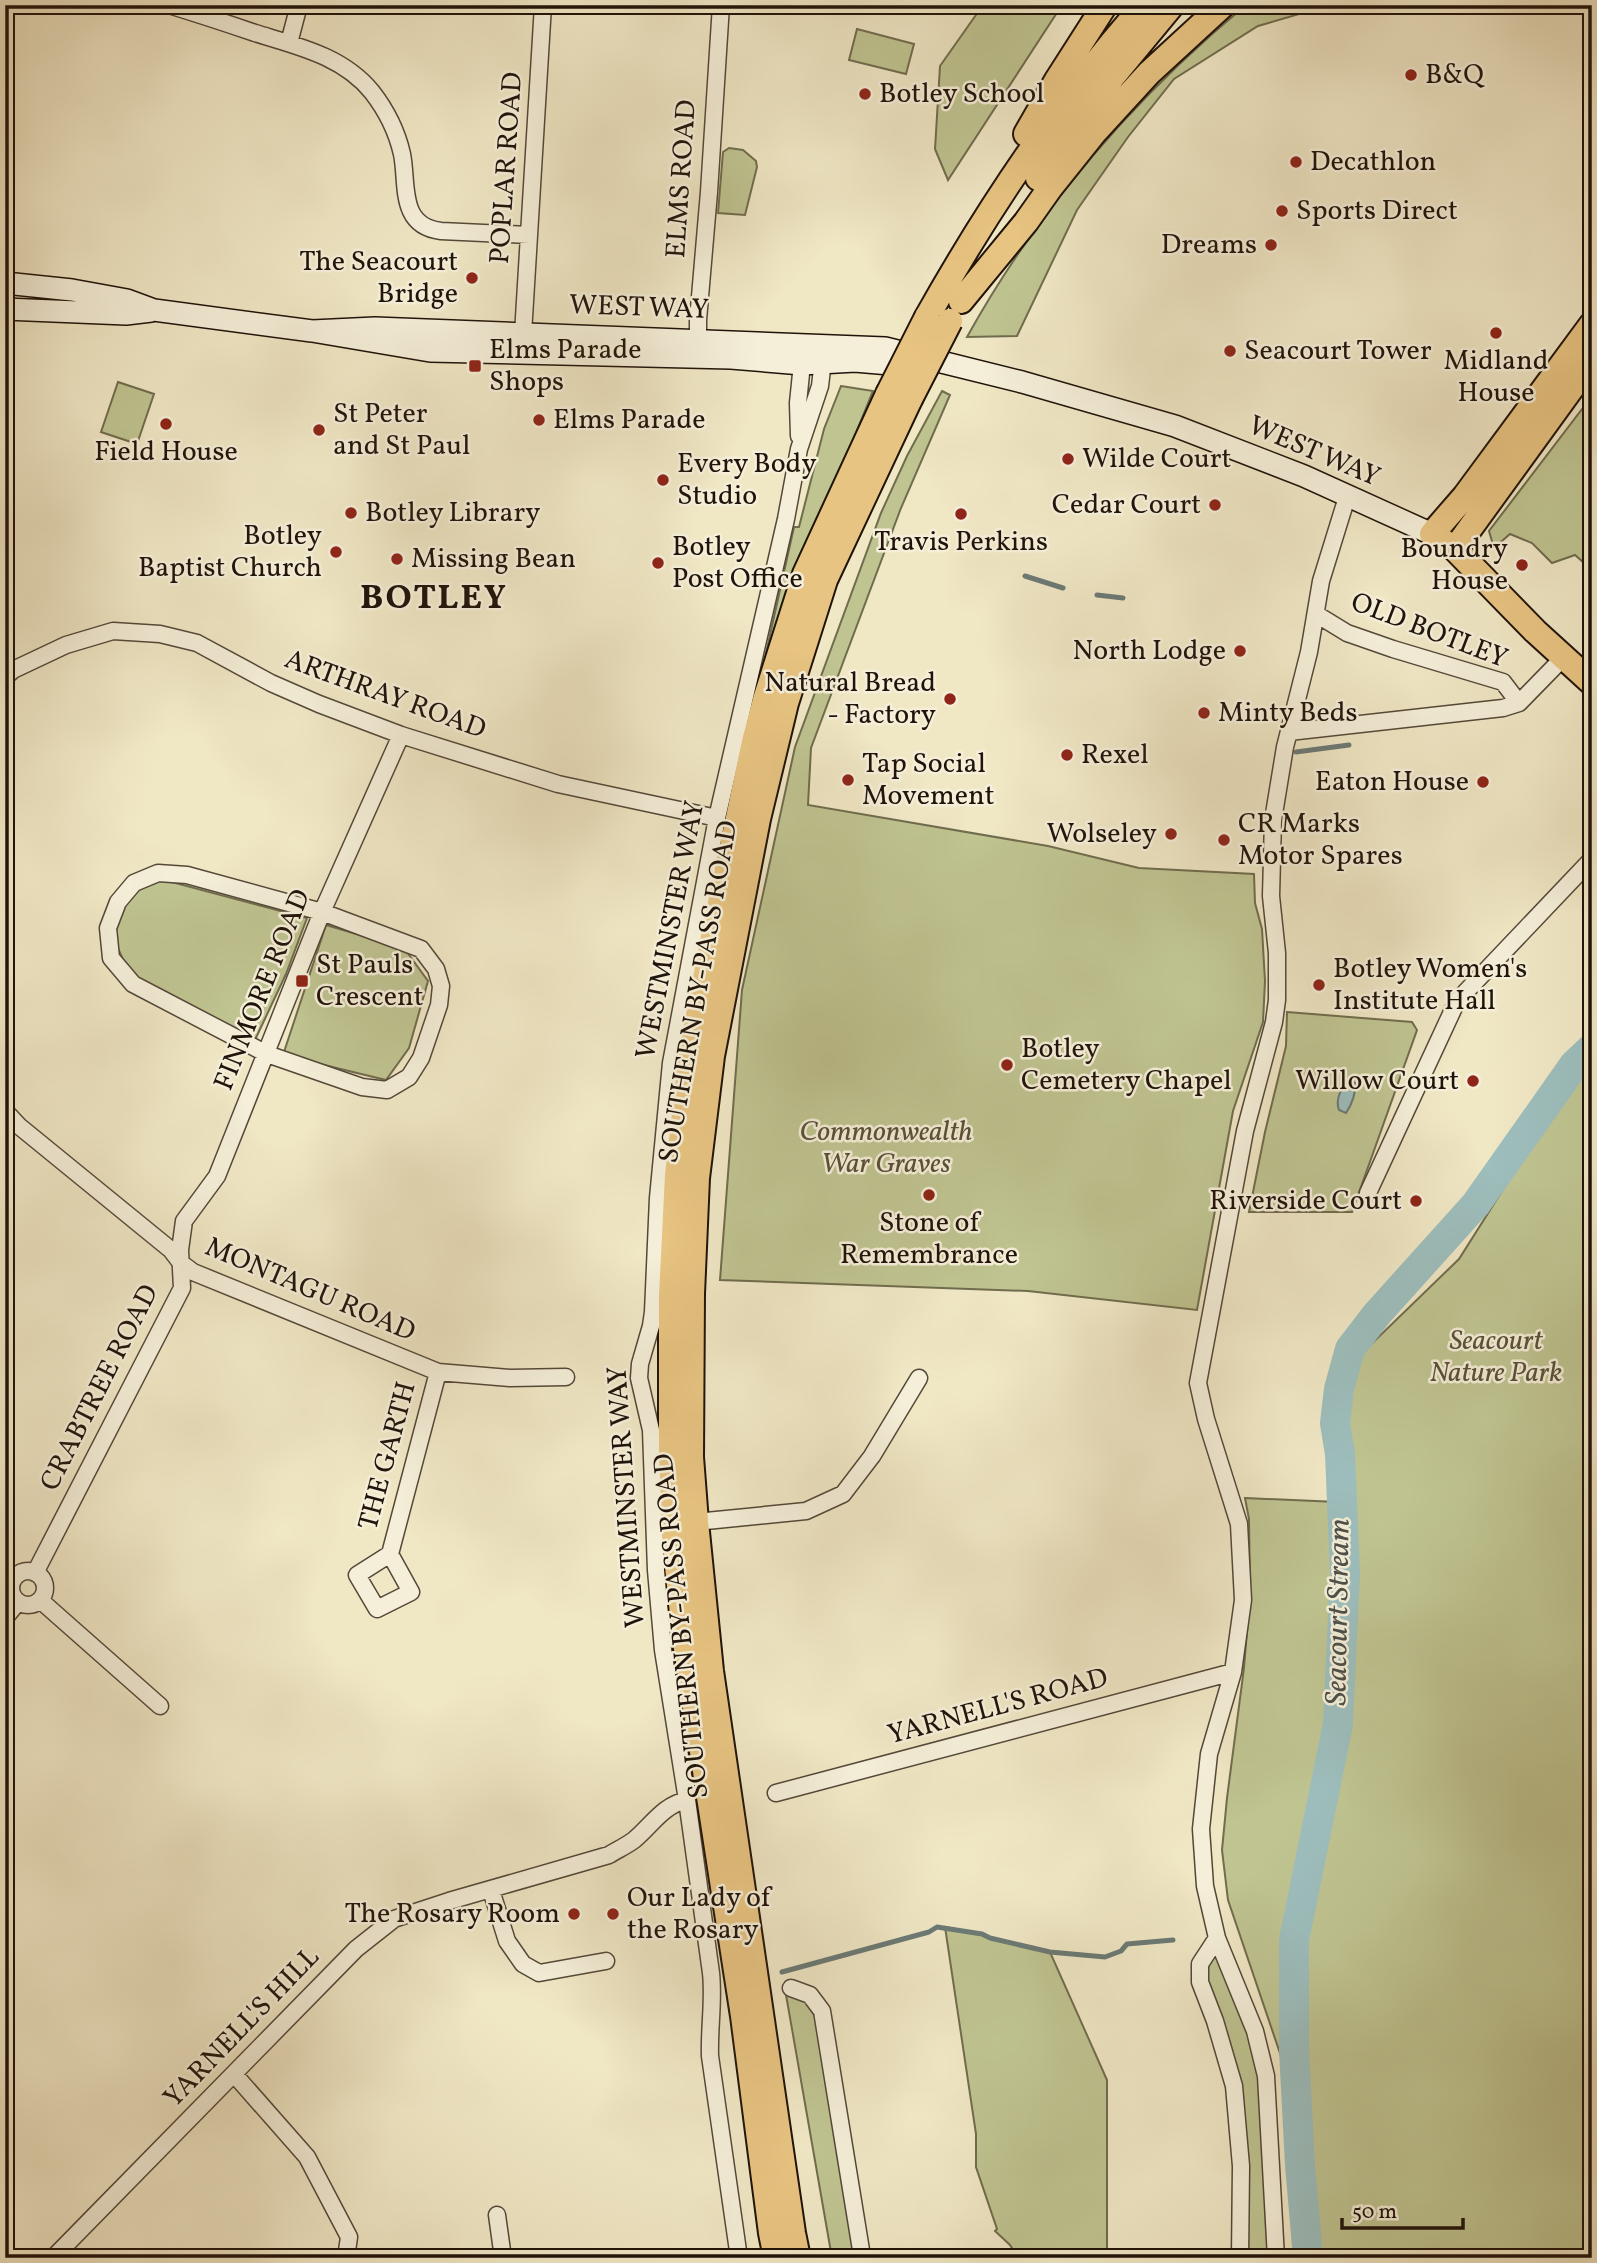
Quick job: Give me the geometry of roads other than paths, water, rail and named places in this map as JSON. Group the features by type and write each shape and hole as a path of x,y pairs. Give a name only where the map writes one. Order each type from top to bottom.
{"main road":[{"path":"977,232 1032,122 1105,5"},
{"name":"SOUTHERN BY-PASS ROAD","path":"946,313 977,232 1058,112 1144,5"},
{"name":"SOUTHERN BY-PASS ROAD","path":"776,2258 743,2016 685,1642 675,1547 671,1455 671,1296 677,1175 696,1025 754,743 805,574 946,313 1039,176 1114,75 1172,5"},
{"path":"946,313 1026,222 1094,133 1149,73 1223,5"},
{"name":"WEST WAY","path":"5,283 72,290 127,300 153,310 312,331 430,351 698,349"},
{"name":"WEST WAY","path":"5,309 126,314 153,310"},
{"path":"1432,534 1465,496 1592,324"},
{"name":"WEST WAY","path":"312,331 375,328 523,334 698,349 813,354 855,361 962,369 1022,382 1175,426 1304,477 1432,534 1455,549 1563,658 1592,683"},
{"path":"1455,549 1592,360"},
{"name":"SOUTHERN BY-PASS ROAD","path":"798,2258 756,1990 711,1671 696,1522 691,1444 692,1294 697,1178 712,1056 758,819 786,703 825,580 899,397"}],"street":[{"path":"169,5 289,43 333,60 352,72 371,90 392,124 402,153 406,201 421,223 433,230 529,235"},
{"path":"289,43 299,5"},
{"name":"POPLAR ROAD","path":"523,334 543,5"},
{"name":"ELMS ROAD","path":"698,349 721,5"},
{"name":"WESTMINSTER WAY","path":"738,2258 710,2056 709,2032 714,1998 663,1650 656,1570 651,1430 639,1378 653,1312 658,1198 671,1063 717,818 786,519 799,449 820,386 813,354"},
{"path":"1276,2258 1266,2076 1255,2031 1217,1938 1205,1886 1201,1829 1209,1754 1233,1672 1243,1600 1239,1524 1206,1419 1198,1383 1245,1131 1274,1022 1277,1000 1277,956 1271,896 1273,820 1297,693 1309,652 1321,581 1347,497"},
{"name":"OLD BOTLEY","path":"1316,614 1347,633 1503,682 1519,703"},
{"name":"ARTHRAY ROAD","path":"5,677 13,670 66,645 113,631 160,634 197,643 319,704 401,735 558,784 717,818"},
{"path":"1289,732 1503,708 1519,703 1563,658"},
{"name":"FINMORE ROAD","path":"181,1263 184,1221 217,1176 322,912 401,735"},
{"path":"1368,1193 1457,1001 1592,859"},
{"path":"158,873 187,875 322,912 421,949 436,969 441,986 439,1005 421,1058 409,1077 387,1090 362,1087 267,1054 133,984 111,958 108,928 118,902 134,883 158,873"},
{"name":"MONTAGU ROAD","path":"5,1111 19,1126 171,1250 181,1263 193,1272 438,1372 510,1378 566,1377"},
{"name":"CRABTREE ROAD","path":"35,1573 176,1300 181,1288 181,1263"},
{"name":"THE GARTH","path":"390,1554 438,1372"},
{"path":"696,1522 806,1511 843,1494 872,1456 919,1378"},
{"path":"22,1572 35,1573 41,1577 45,1593 40,1600 30,1605 18,1602 11,1593 9,1581 22,1572"},
{"path":"40,1600 160,1706"},
{"path":"5,1618 18,1602"},
{"name":"YARNELL'S ROAD","path":"776,1793 1233,1672"},
{"name":"YARNELL'S HILL","path":"52,2258 356,1949 394,1919 609,1855 632,1842 665,1809 676,1802 687,1800"},
{"path":"491,1890 506,1941 523,1964 538,1973 606,1961"},
{"path":"1217,1938 1200,1964 1200,1982 1215,2021 1234,2086 1241,2166 1240,2258"},
{"path":"791,1988 810,1995 822,2011 864,2258"},
{"path":"234,2074 307,2157 349,2237 346,2258"},
{"path":"497,2214 503,2258"}],"water":[{"path":"1348,1080 1355,1083 1355,1087 1346,1113 1339,1110 1338,1098"}],"waterway":[{"path":"1025,576 1063,588"},
{"path":"1097,595 1123,598"},
{"path":"1296,752 1349,745"},
{"name":"Seacourt Stream","path":"1308,2258 1294,2050 1294,1940 1338,1724 1345,1573 1340,1454 1335,1423 1339,1389 1350,1349 1377,1314 1476,1204 1574,1065 1592,1048"},
{"path":"782,1972 929,1932 937,1927 982,1934 1050,1952 1105,1957 1121,1951 1127,1944 1173,1940"}],"place":[{"name":"B&Q","path":"1411,75"},
{"name":"Botley School","path":"865,94"},
{"name":"Decathlon","path":"1296,162"},
{"name":"Sports Direct","path":"1282,211"},
{"name":"Dreams","path":"1271,245"},
{"name":"The Seacourt Bridge","path":"472,278"},
{"name":"Midland House","path":"1496,333"},
{"name":"Seacourt Tower","path":"1230,351"},
{"name":"Elms Parade Shops","path":"475,366"},
{"name":"Elms Parade","path":"539,420"},
{"name":"Field House","path":"166,424"},
{"name":"St Peter and St Paul","path":"319,430"},
{"name":"Wilde Court","path":"1068,459"},
{"name":"Every Body Studio","path":"663,480"},
{"name":"Cedar Court","path":"1215,505"},
{"name":"Botley Library","path":"351,513"},
{"name":"Travis Perkins","path":"961,514"},
{"name":"Botley Baptist Church","path":"336,552"},
{"name":"Missing Bean","path":"397,559"},
{"name":"Botley Post Office","path":"658,563"},
{"name":"Boundry House","path":"1522,565"},
{"name":"North Lodge","path":"1240,651"},
{"name":"Natural Bread - Factory","path":"950,699"},
{"name":"Minty Beds","path":"1204,713"},
{"name":"Rexel","path":"1067,755"},
{"name":"Tap Social Movement","path":"848,780"},
{"name":"Eaton House","path":"1483,782"},
{"name":"Wolseley","path":"1171,834"},
{"name":"CR Marks Motor Spares","path":"1224,840"},
{"name":"St Pauls Crescent","path":"302,981"},
{"name":"Botley Women's Institute Hall","path":"1319,985"},
{"name":"Botley Cemetery Chapel","path":"1007,1065"},
{"name":"Willow Court","path":"1473,1081"},
{"name":"Stone of Remembrance","path":"929,1195"},
{"name":"Riverside Court","path":"1416,1201"},
{"name":"The Rosary Room","path":"574,1914"},
{"name":"Our Lady of the Rosary","path":"613,1914"}],"district":[{"name":"BOTLEY","path":"434,599"}],"park label":[{"name":"Commonwealth War Graves","path":"886,1148"},
{"name":"Seacourt Nature Park","path":"1496,1357"}]}
